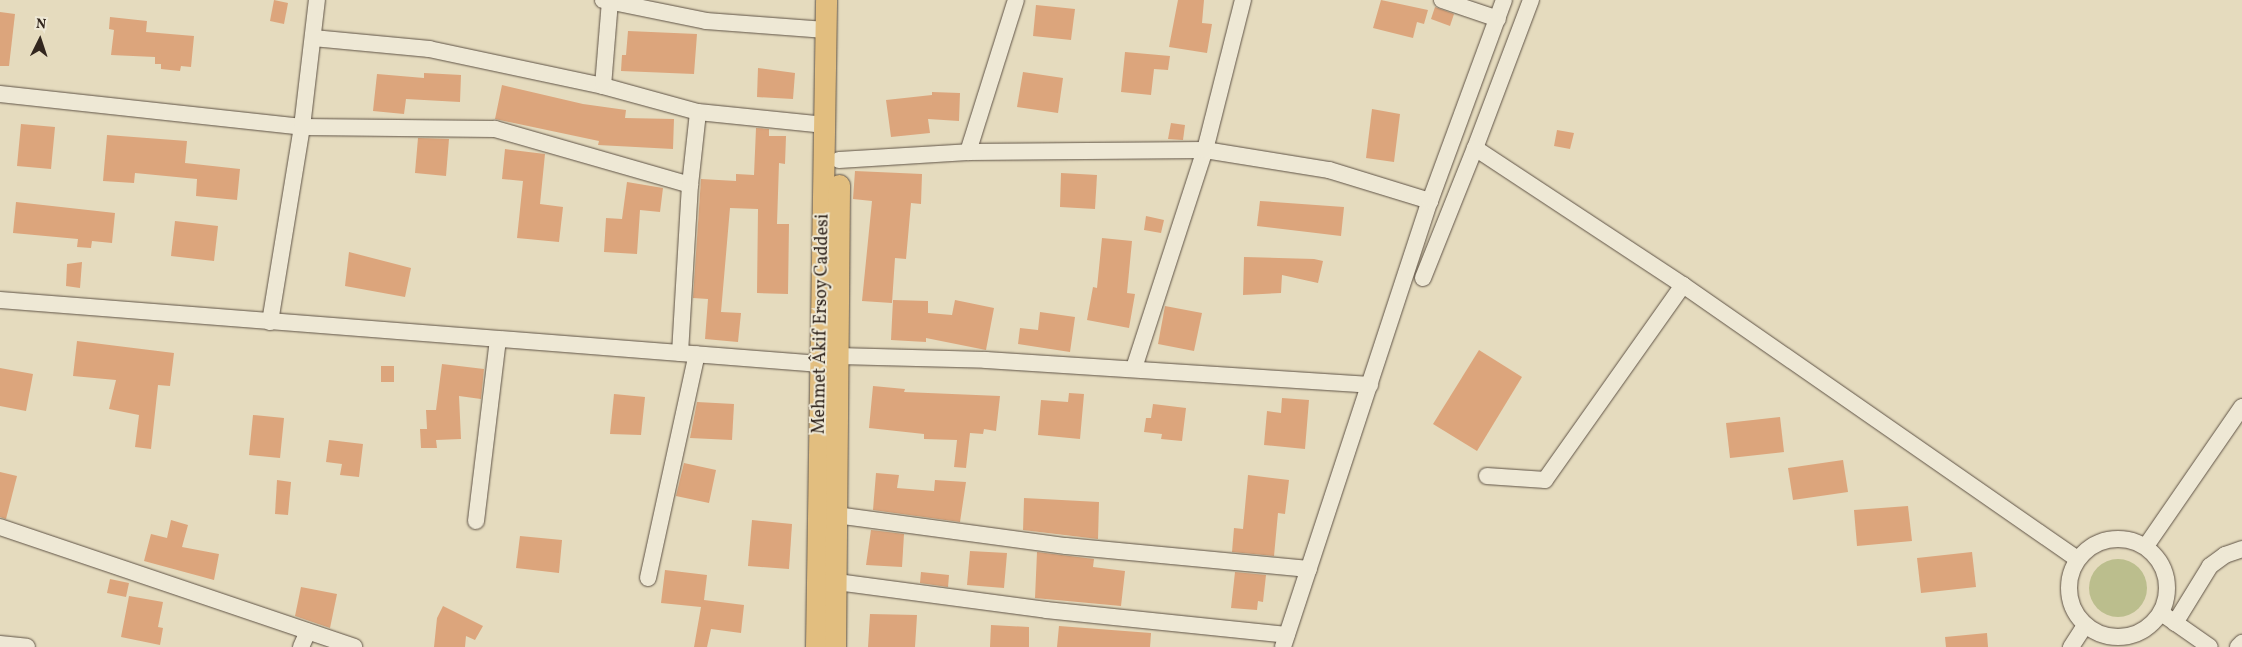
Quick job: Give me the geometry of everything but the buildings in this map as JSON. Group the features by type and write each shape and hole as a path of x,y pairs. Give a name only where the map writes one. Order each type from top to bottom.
{"main road":[{"name":"Mehmet Âkif Ersoy Caddesi","path":"826,0 825,125 837,582 835,647"},
{"name":"Mehmet Âkif Ersoy Caddesi","path":"816,647 839,160 840,0"}],"street":[{"path":"270,322 302,127 317,0"},
{"path":"603,86 608,0 706,20 826,30"},
{"path":"968,152 1016,0"},
{"path":"1134,368 1205,150 1242,0"},
{"path":"1442,0 1498,18"},
{"path":"837,582 1285,641 1430,201 1504,0"},
{"path":"1423,278 1531,0"},
{"path":"313,38 429,48 603,86 698,112 825,125"},
{"path":"0,94 302,127 495,129 690,184"},
{"path":"680,353 690,184 698,112"},
{"path":"1475,148 1683,285 2077,559"},
{"path":"839,160 968,152 1205,150 1328,170 1430,201"},
{"path":"1487,476 1545,480 1683,285"},
{"path":"0,300 680,353 830,360 1134,368 1370,385"},
{"path":"476,521 498,339"},
{"path":"648,578 697,354"},
{"path":"2146,546 2242,407"},
{"path":"836,515 1066,546 1308,569"},
{"path":"0,527 354,647"},
{"path":"2105,540 2132,541 2146,546 2159,561 2166,577 2167,594 2161,613 2149,626 2123,637 2106,636 2084,627 2073,610 2068,594 2069,577 2077,559 2089,547 2105,540"},
{"path":"2175,623 2210,566 2225,555 2242,549"},
{"path":"2161,613 2210,647"},
{"path":"2071,647 2084,627"},
{"path":"301,647 308,631"},
{"path":"2238,647 2242,642"},
{"path":"0,644 27,647"}],"green space":[{"path":"2112,559 2124,559 2139,567 2147,582 2147,594 2139,609 2124,617 2112,617 2097,609 2089,594 2089,582 2097,567"}]}
